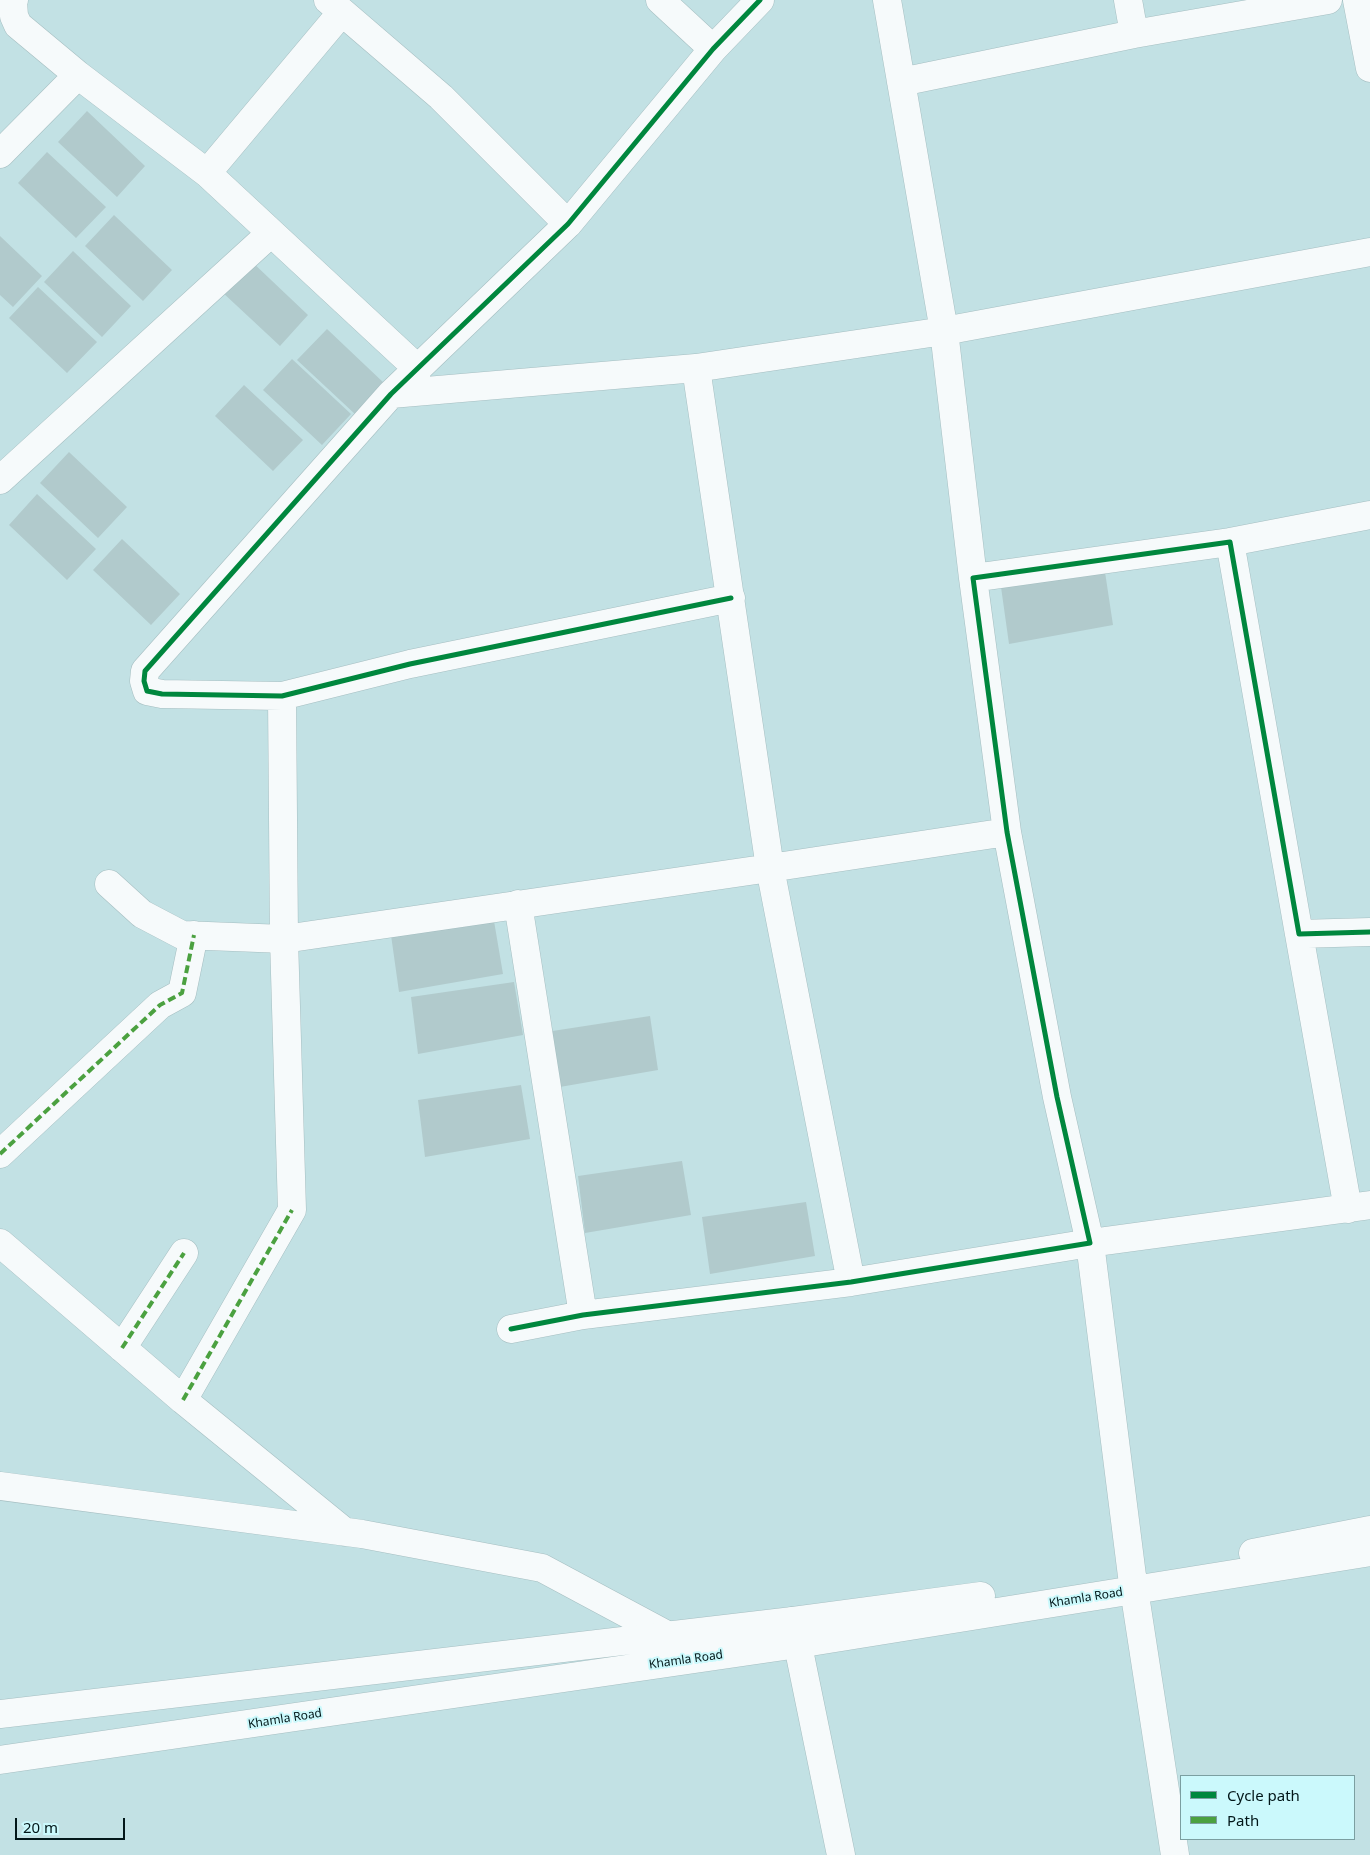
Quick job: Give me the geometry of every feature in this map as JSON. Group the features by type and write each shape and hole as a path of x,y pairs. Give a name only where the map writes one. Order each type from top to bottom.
{"street":[{"path":"660,0 713,49"},
{"path":"731,598 410,664 282,696 162,694 147,691 144,680 145,671 391,394 568,224 713,49 760,0"},
{"path":"887,0 944,331 973,578 1007,832 1057,1097 1090,1243 1133,1583 1175,1855"},
{"path":"1128,0 1134,34"},
{"path":"902,82 1134,34 1328,0"},
{"path":"1358,0 1370,68"},
{"path":"207,173 335,6 441,98 568,224"},
{"path":"9,10 18,25 78,75 207,173 418,368"},
{"path":"0,154 78,75"},
{"path":"0,480 271,233"},
{"path":"391,394 696,368 944,331 1370,252"},
{"path":"696,368 770,868 851,1282"},
{"path":"973,578 1230,542 1370,515"},
{"path":"511,1329 583,1315 851,1282 1090,1243 1359,1207 1299,934 1230,542"},
{"path":"183,1400 292,1210 284,939 282,696"},
{"path":"109,884 142,914 182,935 284,939 1007,832"},
{"path":"518,904 583,1315"},
{"path":"1299,934 1370,932"},
{"path":"0,1154 160,1005 182,993 194,936"},
{"path":"0,1243 183,1400 345,1532"},
{"path":"122,1348 184,1253"},
{"path":"0,1486 345,1532 542,1568 666,1636"},
{"name":"Khamla Road","path":"1133,1583 1370,1530"},
{"name":"Khamla Road","path":"0,1760 163,1738 795,1632 1133,1583 1370,1552"},
{"path":"795,1632 842,1855"},
{"name":"Khamla Road","path":"0,1714 666,1636 795,1632"}],"building":[{"path":"87,111 145,166 117,197 58,142"},
{"path":"47,152 106,207 76,238 18,183"},
{"path":"114,215 172,270 143,301 85,246"},
{"path":"0,236 42,276 13,307 0,295"},
{"path":"73,251 131,306 102,337 44,282"},
{"path":"250,260 308,315 280,346 221,291"},
{"path":"38,287 97,342 67,373 9,318"},
{"path":"327,329 385,384 356,415 297,360"},
{"path":"292,359 351,414 322,445 263,390"},
{"path":"244,385 303,440 273,471 215,416"},
{"path":"69,452 127,507 98,538 40,483"},
{"path":"37,494 96,549 67,580 9,525"},
{"path":"122,539 180,594 151,625 93,570"},
{"path":"1105,572 1113,625 1009,644 1001,587"},
{"path":"494,921 503,974 399,992 391,935"},
{"path":"514,982 523,1035 418,1054 411,997"},
{"path":"650,1016 658,1070 554,1088 546,1032"},
{"path":"521,1085 530,1139 425,1157 418,1100"},
{"path":"682,1161 691,1215 585,1233 578,1176"},
{"path":"806,1202 815,1256 710,1274 702,1217"}],"marked path":[{"path":"0,1154 160,1005 182,993 194,935"},
{"path":"183,1400 292,1210"},
{"path":"122,1348 184,1253"}],"cycle path":[{"path":"731,598 410,664 282,696 162,694 147,691 144,681 145,671 391,394 568,224 713,49 760,0"},
{"path":"511,1329 583,1315 851,1282 1090,1243 1057,1097 1007,832 973,578 1230,542 1299,934 1370,932"}]}
